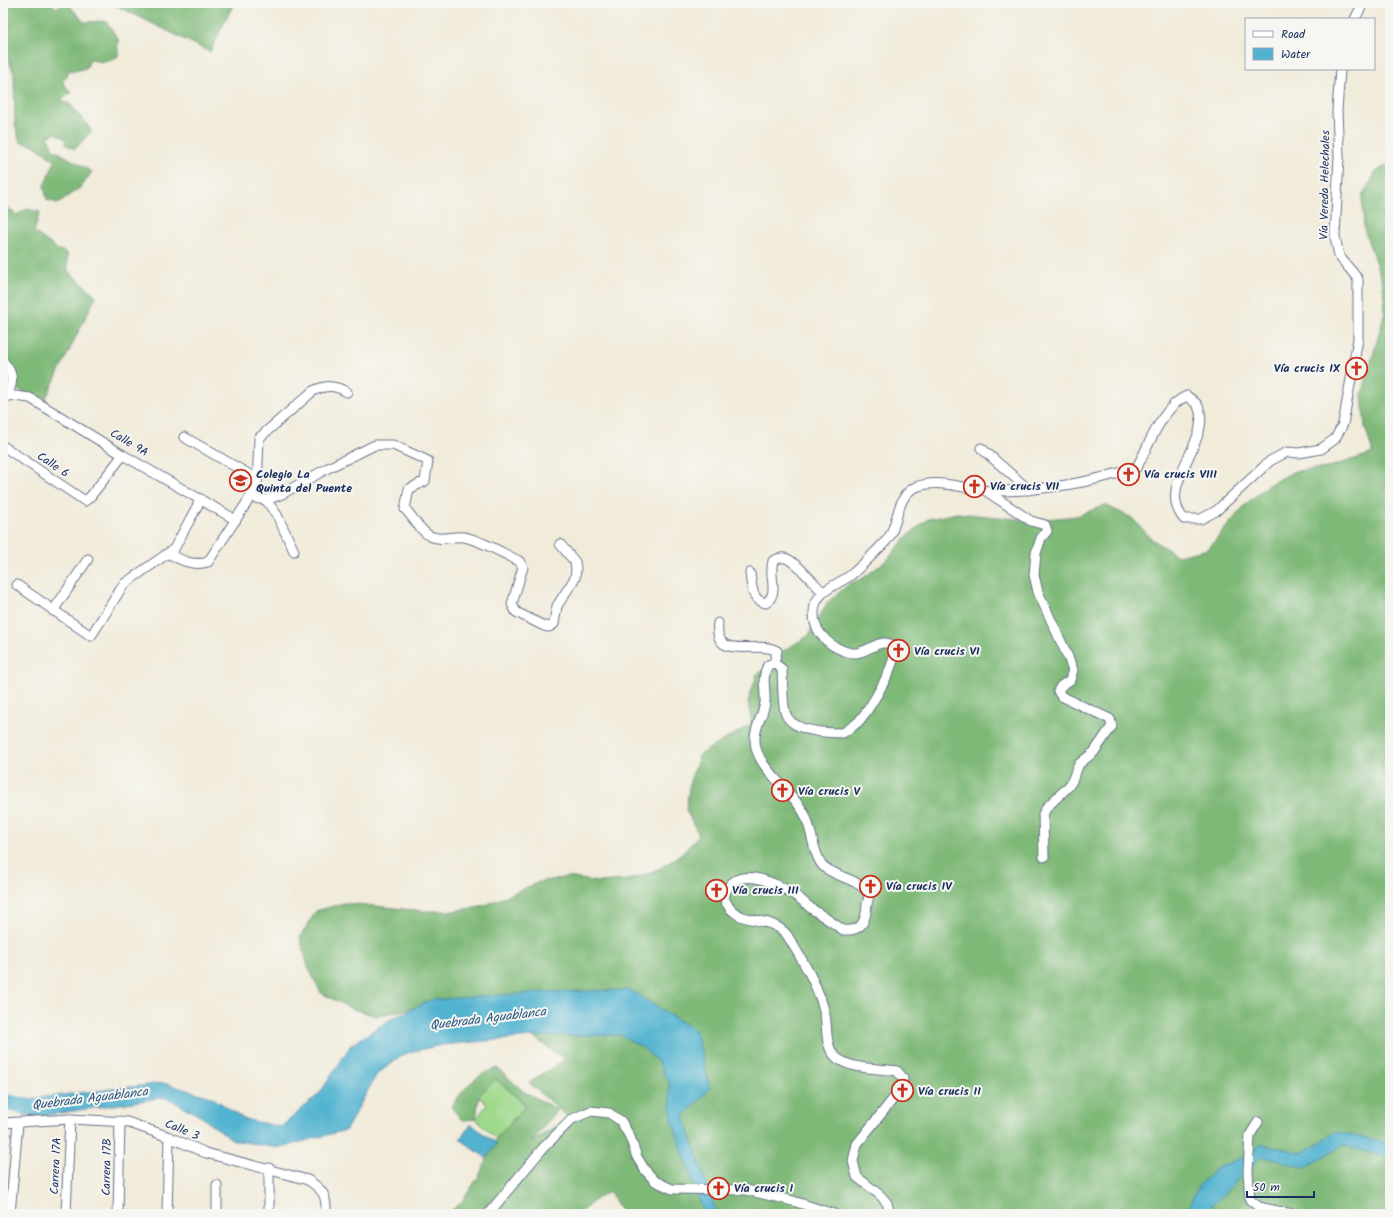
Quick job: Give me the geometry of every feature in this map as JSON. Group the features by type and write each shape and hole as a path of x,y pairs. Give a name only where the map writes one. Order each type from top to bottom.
{"street":[{"path":"1355,18 1363,3"},
{"name":"Vía Vereda Helechales","path":"774,663 782,669 786,714 796,724 811,732 843,733 859,721 870,705 896,655 895,647 890,643 880,643 856,653 840,649 825,639 814,624 813,605 823,592 850,575 888,539 902,500 915,487 935,483 996,491 1030,490 1099,478 1137,466 1165,415 1178,399 1187,396 1198,405 1201,421 1194,446 1178,481 1175,499 1178,512 1184,519 1201,519 1216,511 1270,461 1287,452 1299,453 1321,449 1335,439 1343,424 1358,339 1358,279 1338,256 1335,236 1339,157 1338,111 1340,70"},
{"path":"3,361 10,370 12,387 5,398"},
{"path":"168,554 185,562 198,565 208,562 257,487 258,438 313,392 320,388 333,385 347,392"},
{"name":"Calle 9A","path":"5,398 30,398 123,455 236,520"},
{"path":"184,437 257,479"},
{"path":"250,497 266,500 282,494 328,468 375,445 385,444 400,448 428,461 425,481 409,489 405,509 423,532 431,537 440,539 463,537 474,540 519,561 523,567 512,604 516,612 544,626 550,627 554,624 557,606 574,578 576,569 575,562 560,544"},
{"name":"Calle 6","path":"4,448 85,501 90,497 123,455"},
{"path":"981,448 1030,490"},
{"path":"985,490 1031,521 1045,525 1047,531 1041,538 1036,553 1034,575 1038,592 1057,629 1073,670 1070,680 1060,686 1058,691 1061,696 1110,719 1112,726 1094,752 1079,764 1068,787 1047,807 1043,814 1044,857"},
{"path":"16,585 91,636 124,584 174,549 201,499"},
{"path":"266,500 278,515 294,551"},
{"path":"750,574 754,595 758,601 766,603 772,599 774,590 770,568 773,562 780,558 786,559 793,563 823,592"},
{"path":"53,611 88,559"},
{"path":"718,623 717,634 720,642 726,645 749,649 772,648 777,651 774,663 768,665 763,674 765,704 758,723 755,740 756,753 766,767 799,803 813,836 818,857 823,866 834,874 863,886 868,895 867,914 863,924 852,931 843,930 784,889 756,878 743,878 730,884 724,897 726,906 745,918 772,923 781,927 787,934 820,996 826,1016 829,1048 838,1058 853,1065 897,1071 903,1078 901,1089 856,1144 853,1161 857,1177 880,1195 887,1204 890,1214"},
{"path":"488,1214 557,1133 572,1119 591,1111 609,1113 621,1121 630,1137 637,1157 645,1170 655,1181 672,1189 746,1190 793,1200 834,1214"},
{"name":"Calle 3","path":"3,1123 70,1119 120,1121 169,1137 206,1153 269,1168 308,1180 320,1188 327,1200 326,1214"},
{"name":"Carrera 17A","path":"66,1214 70,1119"},
{"name":"Carrera 17B","path":"118,1214 120,1121"},
{"path":"10,1214 18,1122"},
{"path":"1258,1122 1250,1135 1248,1172 1250,1200 1259,1207 1292,1214"},
{"path":"167,1214 169,1137"},
{"path":"269,1168 269,1214"},
{"path":"217,1185 217,1214"}],"green space":[{"path":"5,3 53,3 54,8 67,3 84,22 106,21 119,41 117,48 120,54 116,57 106,62 90,60 86,68 75,71 69,70 67,77 62,81 71,93 62,98 63,102 70,104 92,131 75,149 66,145 66,139 55,133 48,137 53,149 92,172 81,187 58,203 47,200 44,186 55,161 34,145 20,142 15,124 14,74 3,44 3,7"},
{"path":"111,3 234,3 210,52"},
{"path":"1390,163 1390,1214 623,1214 610,1192 600,1196 578,1214 447,1214 461,1203 479,1176 496,1139 526,1105 496,1079 479,1096 476,1119 462,1120 451,1107 456,1100 475,1079 488,1071 497,1068 523,1091 558,1110 531,1142 569,1118 529,1083 565,1059 513,1023 432,1004 376,1016 350,1008 321,993 308,967 300,937 316,911 344,903 424,911 454,911 485,905 539,882 568,877 598,882 628,880 656,871 679,856 699,835 686,810 690,781 700,754 752,724 748,702 757,674 771,667 780,653 808,636 827,603 850,583 862,579 887,560 906,537 928,519 957,513 1017,519 1047,519 1077,516 1105,505 1132,518 1153,540 1178,556 1208,549 1245,505 1268,485 1295,471 1327,468 1373,453 1365,427 1362,395 1385,312 1383,284 1364,229 1362,196 1376,172"},
{"path":"3,202 16,215 27,209 40,212 34,232 57,249 67,253 68,271 96,296 44,402 12,387 3,361"},
{"path":"496,1079 526,1105 496,1139 476,1119 487,1105 479,1096"}],"water":[{"path":"630,990 696,1031 710,1089 684,1116 717,1214 704,1214 672,1120 669,1083 658,1062 642,1047 620,1035 544,1036 441,1045 406,1053 377,1074 346,1130 278,1148 233,1140 200,1116 166,1097 34,1117 3,1109 3,1102 163,1083 212,1097 244,1119 281,1127 320,1093 351,1045 391,1019 430,1000 546,992"},
{"path":"471,1124 497,1144 486,1158 460,1139"},
{"path":"1336,1132 1390,1144 1390,1158 1342,1145 1305,1168 1261,1156 1208,1210 1207,1214 1185,1214 1199,1185 1217,1168 1247,1156 1261,1144 1303,1153"}],"waterway":[{"name":"Quebrada Aguablanca","path":"3,1101 28,1107"}],"place":[{"name":"Vía crucis IX","path":"1356,368"},
{"name":"Vía crucis VIII","path":"1128,474"},
{"name":"Colegio La Quinta del Puente","path":"241,481"},
{"name":"Vía crucis VII","path":"975,486"},
{"name":"Vía crucis VI","path":"898,651"},
{"name":"Vía crucis V","path":"782,791"},
{"name":"Vía crucis IV","path":"870,886"},
{"name":"Vía crucis III","path":"717,890"},
{"name":"Vía crucis II","path":"902,1091"},
{"name":"Vía crucis I","path":"719,1188"}]}
